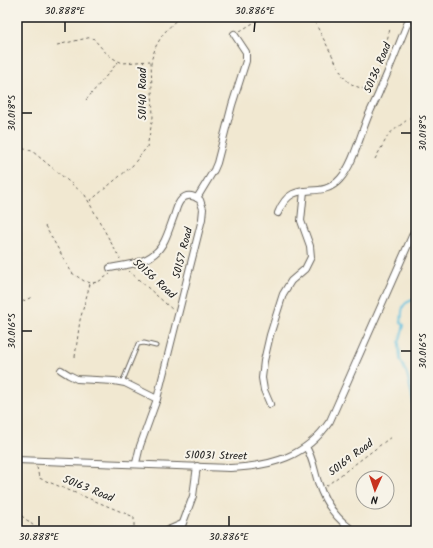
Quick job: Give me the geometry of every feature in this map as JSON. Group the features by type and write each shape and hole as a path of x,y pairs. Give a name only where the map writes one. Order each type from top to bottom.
{"street":[{"name":"50136 Road","path":"278,213 286,199 294,193 325,189 340,180 350,163 410,17"},
{"path":"110,271 123,265 143,260 154,254 165,240 178,203 186,196 198,198 214,170 246,60 246,52 234,34"},
{"path":"270,404 264,390 262,378 270,334 283,294 291,282 305,269 311,257 310,246 301,221 304,191"},
{"name":"50157 Road","path":"178,315 204,209 203,204 198,198"},
{"name":"510031 Street","path":"17,460 136,463 230,468 251,467 274,462 291,456 306,447 322,433 330,421 416,227"},
{"name":"50156 Road","path":"136,463 140,446 157,399 178,315"},
{"path":"61,370 77,379 97,379 122,383 157,399"},
{"path":"306,447 311,456 321,490 332,512 351,529"},
{"path":"180,531 193,496 197,466"},
{"path":"166,531 182,524"}],"lane":[{"path":"122,383 138,344 144,343 156,346"}],"path":[{"name":"50140 Road","path":"89,202 132,166 147,147 153,117 151,61 156,46 163,34 179,17"},
{"path":"234,34 263,17"},
{"path":"312,17 348,83 373,91 390,28"},
{"path":"57,45 92,37 110,57 119,62 151,61"},
{"path":"86,100 119,62"},
{"path":"375,159 389,134 416,113"},
{"name":"50156 Road","path":"17,147 32,151 85,195 123,265 178,315"},
{"path":"45,226 72,273 84,282 98,282 110,271"},
{"path":"75,357 80,320 91,283"},
{"path":"17,304 32,297"},
{"name":"50169 Road","path":"321,490 391,437"},
{"name":"50163 Road","path":"35,461 39,478 134,517 134,531"},
{"path":"17,512 40,531"}],"waterway":[{"path":"416,298 404,305 401,323 404,325 399,343 400,359 407,374 416,423"}]}
